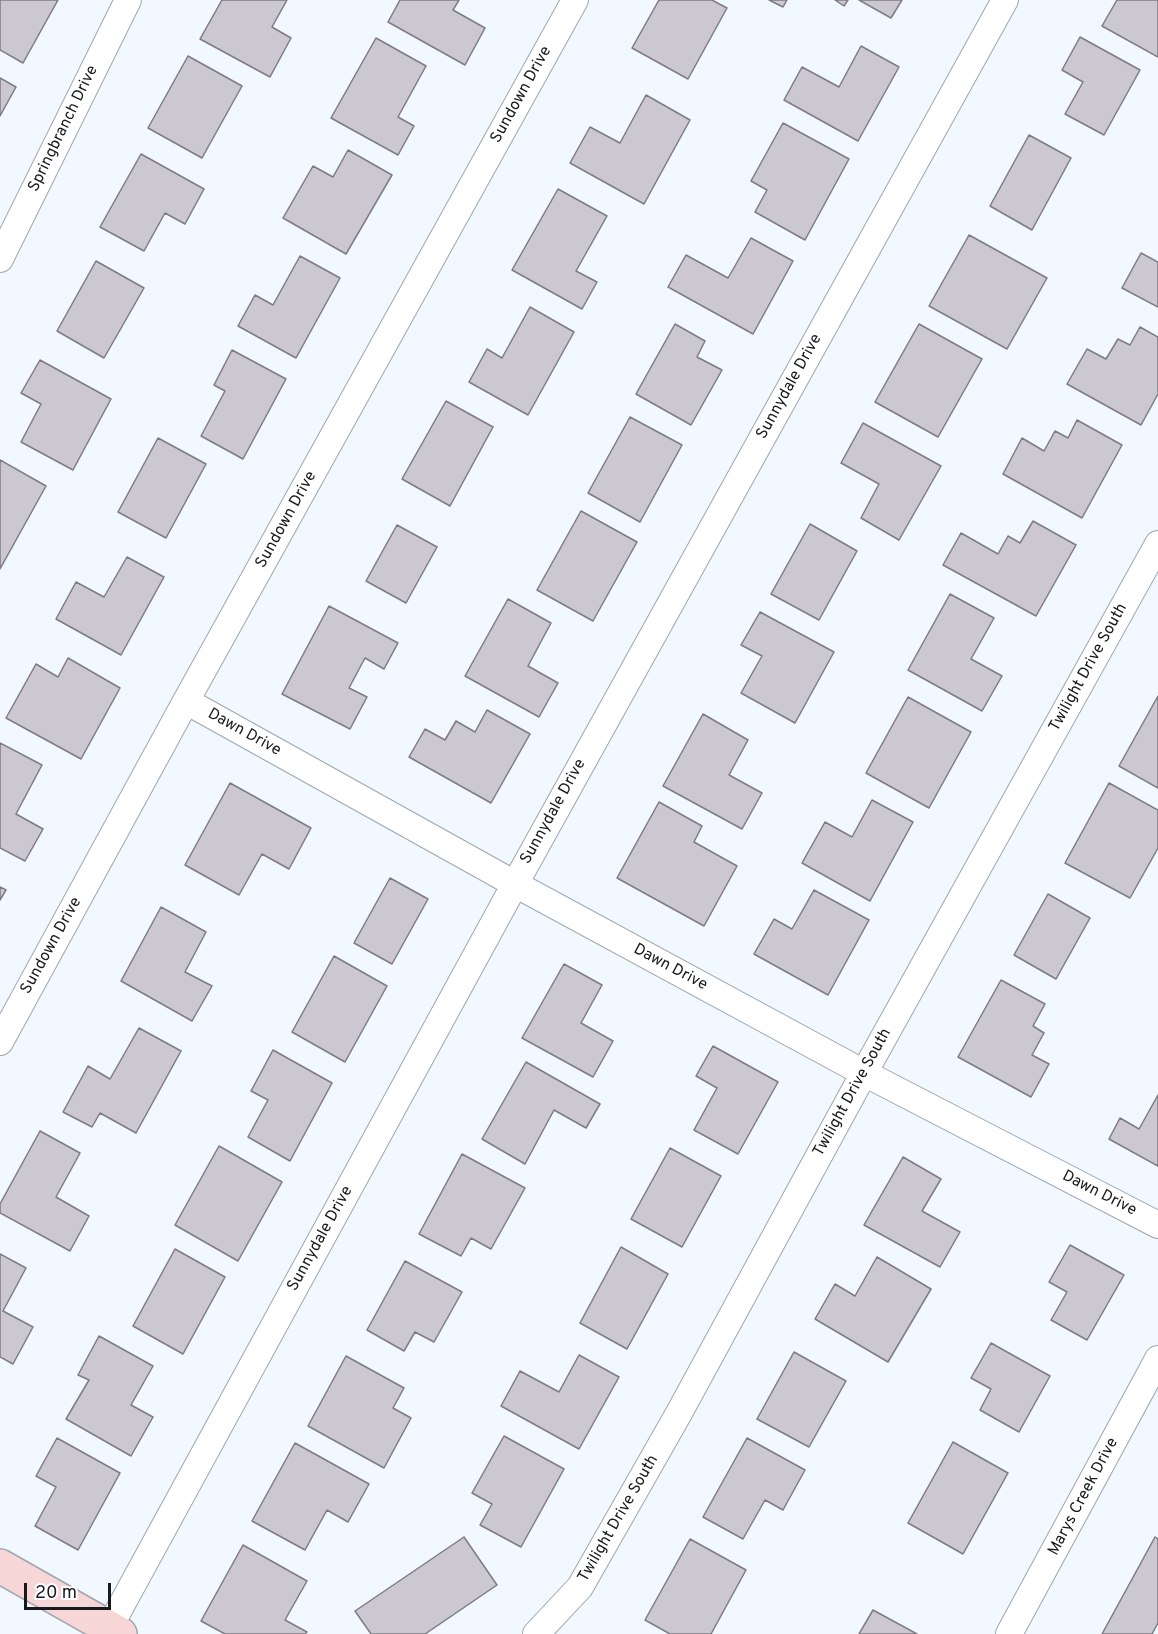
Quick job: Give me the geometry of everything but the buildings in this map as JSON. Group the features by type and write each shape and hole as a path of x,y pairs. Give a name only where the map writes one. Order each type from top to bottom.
{"street":[{"name":"Springbranch Drive","path":"0,259 128,0"},
{"name":"Sundown Drive","path":"0,1042 186,701 575,0"},
{"name":"Sunnydale Drive","path":"114,1631 515,884 1005,0"},
{"name":"Twilight Drive South","path":"536,1634 580,1587 679,1413 864,1073 1158,544"},
{"name":"Dawn Drive","path":"186,701 515,884 864,1073 1158,1225"},
{"name":"Marys Creek Drive","path":"1010,1634 1158,1359"},
{"path":"0,1566 114,1631"}]}
